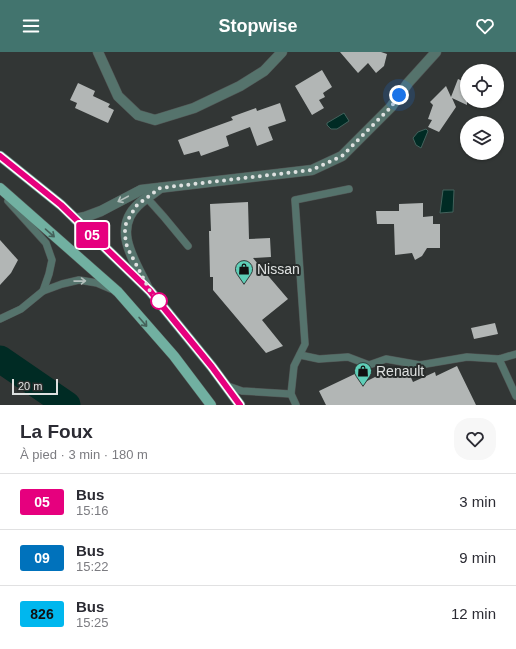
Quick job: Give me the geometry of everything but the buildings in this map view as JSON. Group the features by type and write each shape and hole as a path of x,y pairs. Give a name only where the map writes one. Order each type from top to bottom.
{"main road":[{"path":"0,156 61,205 150,291 212,367 240,405"},
{"path":"0,188 118,292 174,356 211,405"}],"street":[{"path":"98,52 118,96 138,115 154,120 194,108 240,86 264,71 282,52"},
{"path":"75,218 84,217 101,211 141,190 312,170 342,156 391,107 408,83 436,52"},
{"path":"150,291 127,247 125,226 137,205 160,188"}],"lane":[{"path":"296,405 291,394 294,366 305,344 295,200 349,189"},
{"path":"0,192 46,243 52,260 43,291"},
{"path":"147,198 188,246"},
{"path":"0,319 21,309 43,291 79,280 97,282 118,292"},
{"path":"300,355 319,359 348,357 369,365 386,359 420,365 468,357 499,359 516,354"},
{"path":"499,359 515,391"},
{"path":"224,384 242,391 291,394"}],"shaded area":[{"path":"344,113 349,121 337,129 331,129 327,125 327,123"},
{"path":"426,129 428,131 421,148 416,145 413,138 418,132"},
{"path":"443,190 454,190 453,212 440,213"}],"waterway":[{"path":"0,359 67,405"}],"bus line":[{"name":"05","path":"0,156 61,205 150,291 212,367 240,405"}],"place":[{"name":"Nissan","path":"244,284"},
{"name":"Renault","path":"363,386"}],"route":[{"path":"159,301 150,291 127,247 125,226 137,205 160,188 312,170 342,156 391,107 399,95"}]}
